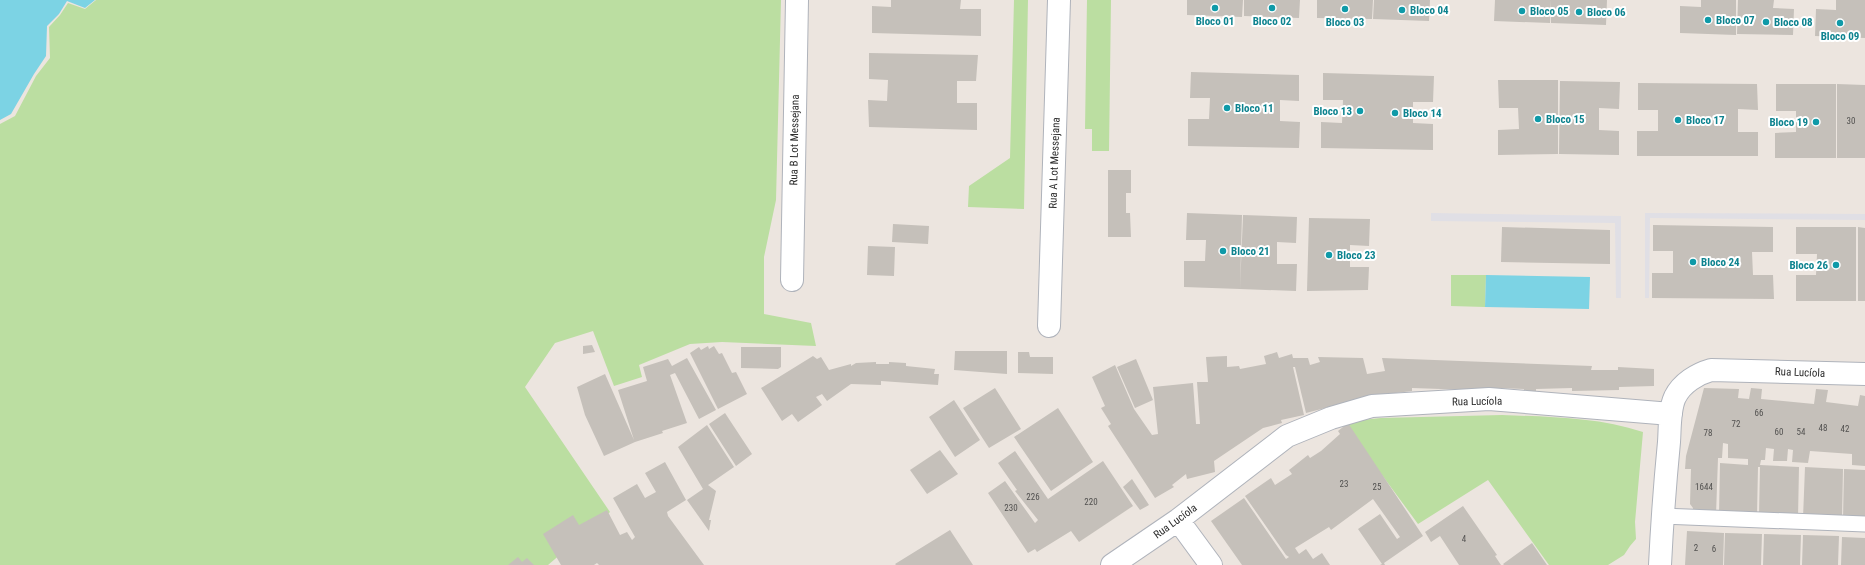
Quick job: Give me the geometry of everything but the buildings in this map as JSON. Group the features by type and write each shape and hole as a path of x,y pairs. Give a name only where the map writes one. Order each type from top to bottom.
{"street":[{"name":"Rua B Lot Messejana","path":"792,280 797,0"},
{"name":"Rua A Lot Messejana","path":"1049,326 1058,0"},
{"name":"Rua Lucíola","path":"1112,565 1178,520 1287,436 1331,418 1372,406 1489,399 1671,414 1675,397 1688,382 1697,374 1711,370 1865,374"},
{"path":"1660,565 1662,516 1671,414"},
{"path":"1178,520 1211,565"}],"lane":[{"path":"1662,516 1865,524"}],"shaded area":[{"path":"1431,213 1621,216 1621,298 1616,298 1615,223 1431,221"},
{"path":"1645,213 1865,214 1865,220 1650,218 1649,298 1645,298"}],"green space":[{"path":"96,0 781,0 776,200 764,257 764,314 811,323 816,346 722,342 690,344 639,365 642,377 614,386 593,331 555,343 525,387 610,512 548,565 0,565 0,124 15,116 36,76 50,58 49,27 68,3 85,9"},
{"path":"1014,0 1028,0 1024,209 968,207 969,186 1010,158"},
{"path":"1087,0 1111,0 1109,151 1092,151 1092,129 1085,129"},
{"path":"1451,275 1486,275 1485,307 1451,306"},
{"path":"1502,415 1556,417 1608,423 1643,432 1635,522 1636,539 1624,555 1608,565 1549,565 1488,480 1418,524 1343,422 1381,418"}],"water":[{"path":"0,0 95,0 85,8 67,1 59,14 47,26 46,56 11,114 0,120"},
{"path":"1486,275 1590,277 1589,309 1485,307"}],"place":[{"name":"Bloco 01","path":"1215,8"},
{"name":"Bloco 02","path":"1272,8"},
{"name":"Bloco 03","path":"1345,9"},
{"name":"Bloco 04","path":"1402,10"},
{"name":"Bloco 05","path":"1522,11"},
{"name":"Bloco 06","path":"1579,12"},
{"name":"Bloco 07","path":"1708,20"},
{"name":"Bloco 08","path":"1766,22"},
{"name":"Bloco 09","path":"1840,23"},
{"name":"Bloco 11","path":"1227,108"},
{"name":"Bloco 13","path":"1360,111"},
{"name":"Bloco 14","path":"1395,113"},
{"name":"Bloco 15","path":"1538,119"},
{"name":"Bloco 17","path":"1678,120"},
{"name":"Bloco 19","path":"1816,122"},
{"name":"Bloco 21","path":"1223,251"},
{"name":"Bloco 23","path":"1329,255"},
{"name":"Bloco 24","path":"1693,262"},
{"name":"Bloco 26","path":"1836,265"}]}
